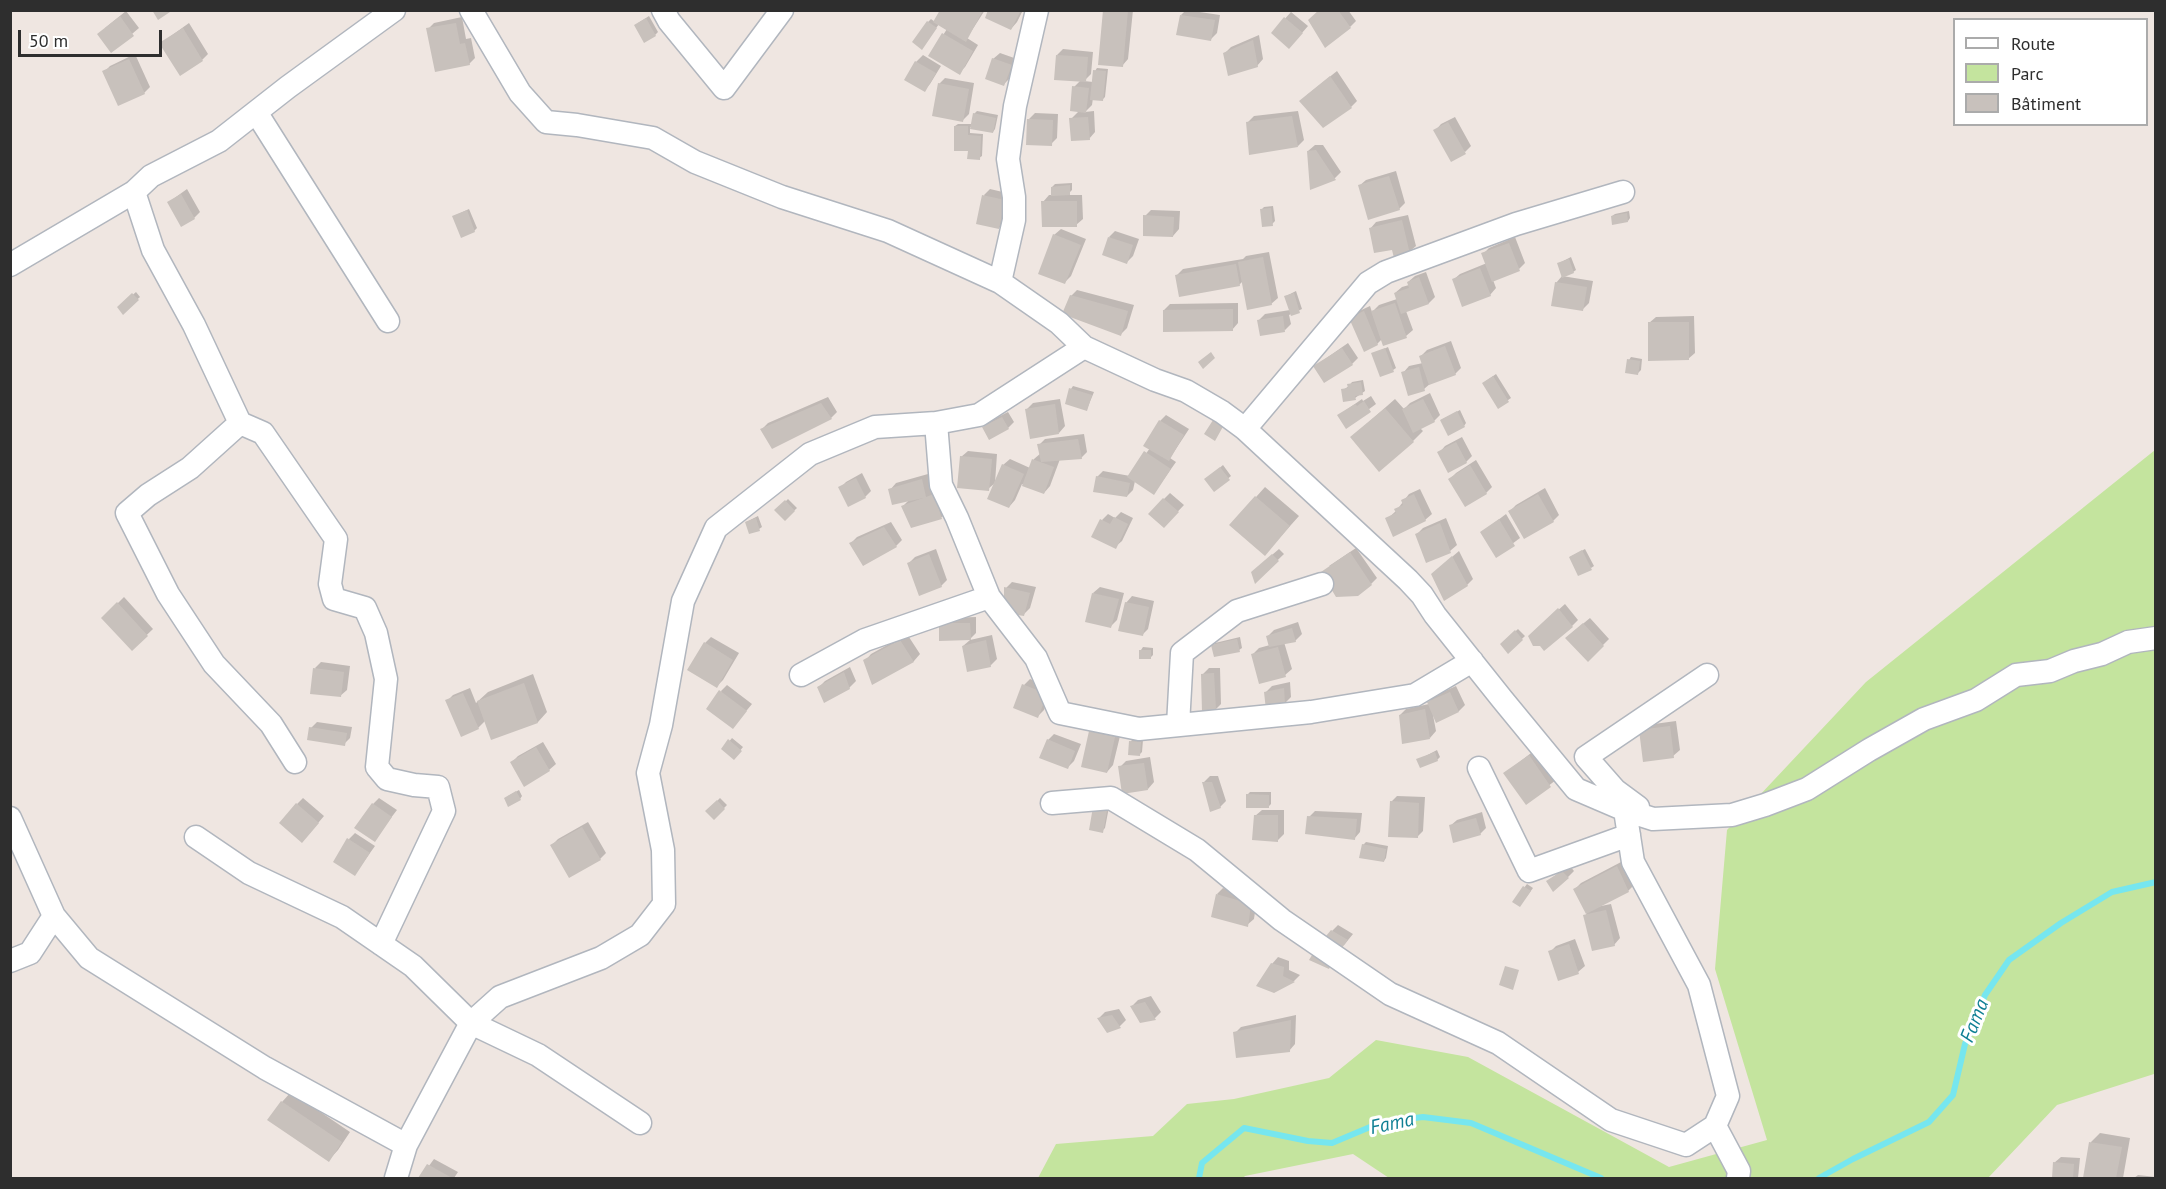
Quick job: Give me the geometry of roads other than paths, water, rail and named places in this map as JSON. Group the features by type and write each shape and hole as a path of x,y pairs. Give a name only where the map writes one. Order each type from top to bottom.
{"street":[{"path":"10,266 134,192 151,176 219,141 394,10"},
{"path":"471,10 520,93 546,122 653,138 695,162 782,196 888,231 1000,282 1059,323 1084,347 1155,380 1186,391 1222,412 1245,429 1408,580 1576,789 1625,810 1653,819 1732,814 1765,805 1807,789 1924,719 1976,700 2016,675 2050,671 2074,661 2102,654 2128,642 2156,638"},
{"path":"663,10 669,21 724,88 782,10"},
{"path":"1000,282 1014,220 1014,197 1008,159 1015,106 1037,10"},
{"path":"256,112 388,321"},
{"path":"134,192 153,250 194,325 240,423 263,433 336,539 330,584 334,599 365,608 376,633 386,679 377,768 387,779 438,787 444,811 381,944"},
{"path":"1245,429 1368,283 1386,272 1516,224 1623,192"},
{"path":"396,1179 406,1146 471,1023 500,997 601,958 640,935 664,904 663,850 648,773 661,725 683,601 716,528 810,454 875,427 936,423 979,415 1084,347"},
{"path":"240,423 190,468 148,495 127,513 168,594 214,664 271,724 295,762"},
{"path":"936,423 941,485 989,597 1036,658 1060,713 1139,729 1311,712 1415,695 1472,661"},
{"path":"1178,725 1182,652 1238,611 1322,584"},
{"path":"801,675 865,640 989,597"},
{"path":"1653,819 1615,790 1586,757 1707,675"},
{"path":"1479,768 1529,871 1629,835"},
{"path":"1052,803 1111,798 1197,850 1282,920 1390,994 1498,1043 1611,1120 1686,1144 1715,1126 1728,1096 1699,985 1633,862 1625,810"},
{"path":"10,818 54,916 89,958 266,1068 406,1146"},
{"path":"196,837 249,873 342,917 413,966 471,1023 538,1055 640,1123"},
{"path":"10,961 30,954 54,916"},
{"path":"1715,1126 1739,1175"}],"waterway":[{"name":"Fama","path":"1819,1178 1929,1122 1953,1095 1965,1044 1985,995 2009,960 2061,923 2112,892 2156,882"},
{"name":"Fama","path":"1199,1178 1202,1163 1244,1128 1308,1141 1332,1143 1382,1122 1423,1117 1471,1123 1601,1178"}]}
